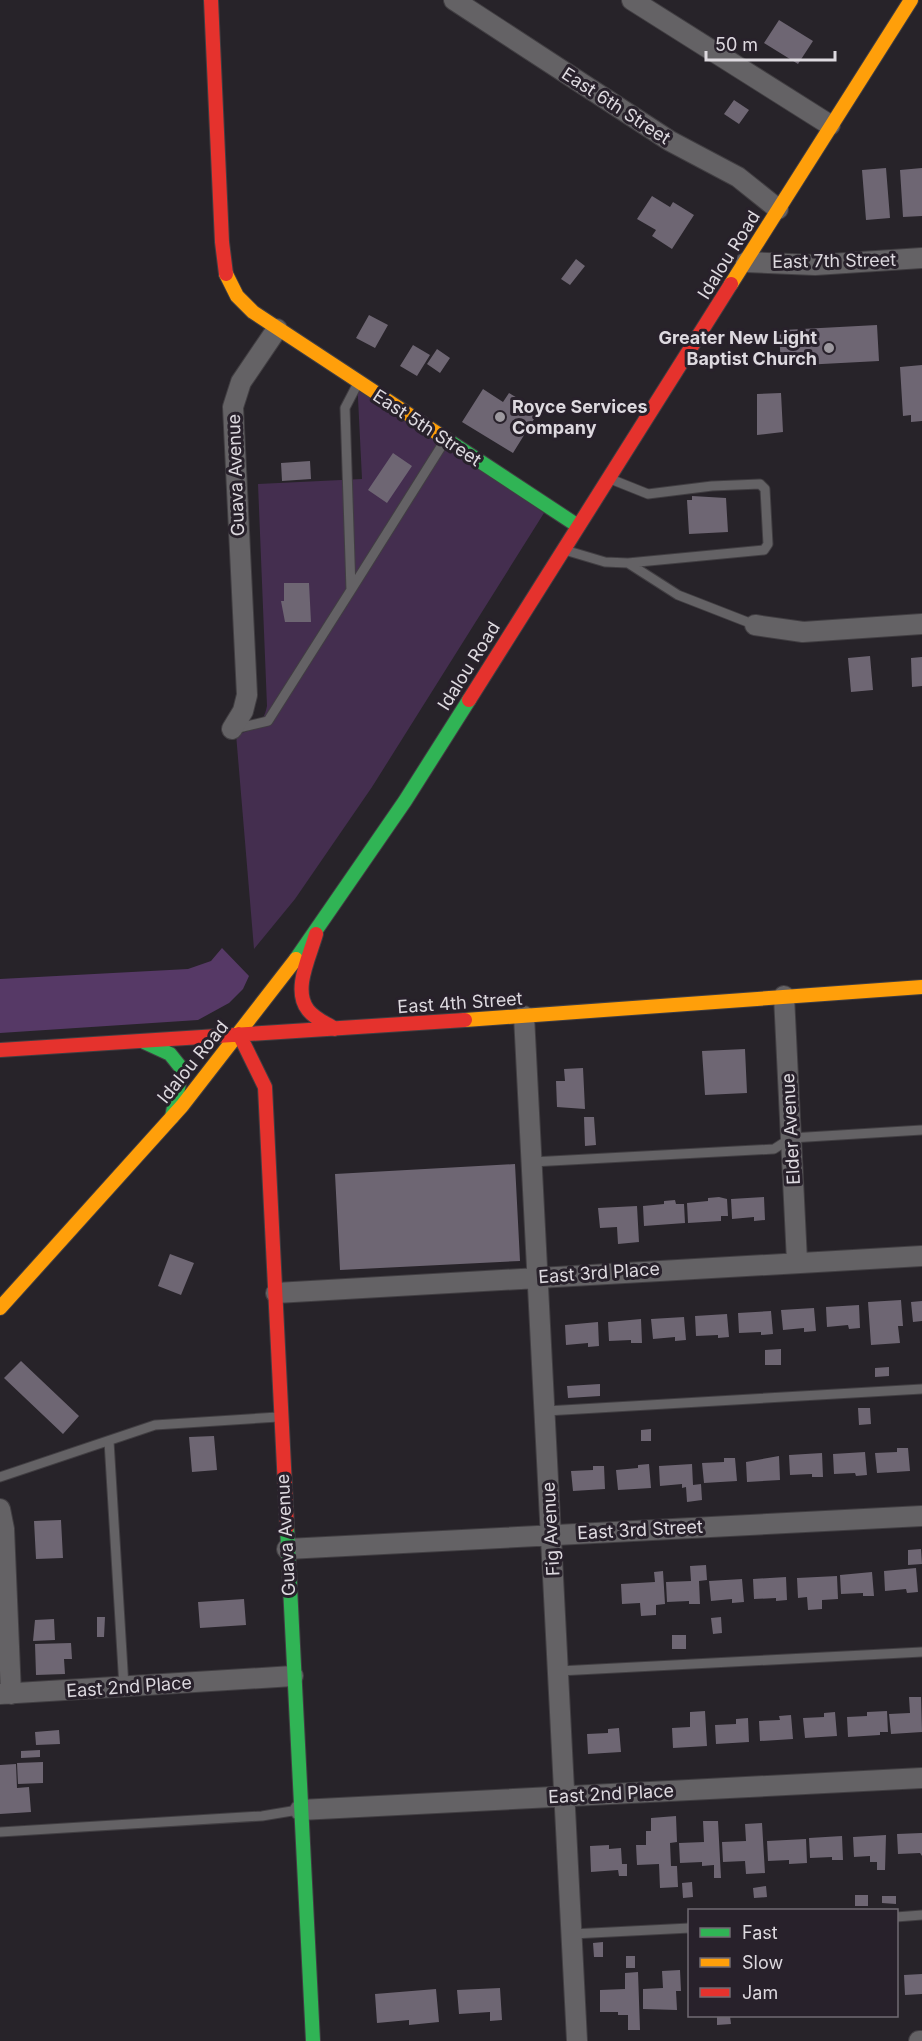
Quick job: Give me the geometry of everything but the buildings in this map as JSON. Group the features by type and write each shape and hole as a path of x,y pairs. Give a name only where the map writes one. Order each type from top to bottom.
{"street":[{"path":"211,0 226,275 237,296 253,312 277,329"},
{"name":"East 6th Street","path":"454,0 670,141 738,177 778,209"},
{"path":"632,0 830,125"},
{"name":"Idalou Road","path":"0,1308 172,1117 239,1034 317,931 405,801 910,0"},
{"name":"East 7th Street","path":"746,262 815,265 922,258"},
{"name":"East 5th Street","path":"277,329 578,526"},
{"name":"Guava Avenue","path":"232,729 243,711 247,695 233,407 241,382 277,329"},
{"path":"755,626 803,632 922,624"},
{"path":"317,931 302,997 306,1009 312,1015 334,1029"},
{"name":"East 4th Street","path":"0,1050 524,1017 922,987"},
{"name":"Elder Avenue","path":"784,996 797,1261"},
{"name":"Fig Avenue","path":"524,1017 577,2041"},
{"name":"Guava Avenue","path":"239,1034 264,1087 313,2041"},
{"path":"143,1041 170,1054 182,1069 172,1117"},
{"name":"East 3rd Place","path":"276,1293 797,1261 922,1256"},
{"path":"0,1509 4,1529 5,1694"},
{"name":"East 3rd Street","path":"287,1549 922,1516"},
{"name":"East 2nd Place","path":"5,1694 293,1676"},
{"name":"East 2nd Place","path":"300,1810 922,1778"}],"lane":[{"path":"351,590 345,408 358,383"},
{"path":"232,729 268,721 446,440"},
{"path":"564,550 606,562 628,563 764,550 768,544 765,489 760,484 712,486 648,494 608,478"},
{"path":"628,563 678,595 755,626"},
{"path":"532,1162 774,1149 791,1138 922,1130"},
{"path":"546,1411 922,1389"},
{"path":"0,1477 155,1425 280,1417"},
{"path":"109,1441 124,1687"},
{"path":"559,1671 922,1652"},
{"path":"0,1832 262,1816 300,1810"},
{"path":"898,1917 922,1916"},
{"path":"572,1934 688,1928"}],"shaded area":[{"path":"357,378 544,513 372,787 295,899 254,949 236,734 257,726 267,706 258,484 362,479"},
{"path":"222,948 249,976 243,989 229,1003 198,1020 0,1033 0,979 188,969 211,961"}],"traffic: fast":[{"path":"446,439 578,526"},
{"path":"296,959 405,801 469,700"},
{"path":"144,1042 170,1054 182,1069 172,1117"},
{"path":"287,1527 313,2041"}],"traffic: slow":[{"path":"731,284 911,0"},
{"path":"226,274 237,296 253,312 446,439"},
{"path":"0,1308 182,1106 296,959"},
{"path":"465,1020 922,987"}],"traffic: jam":[{"path":"211,0 222,242 226,274"},
{"path":"469,700 731,284"},
{"path":"316,934 304,973 302,993 308,1010 335,1029"},
{"path":"0,1050 465,1020"},
{"path":"239,1034 265,1087 287,1527"}],"place":[{"name":"Greater New Light Baptist Church","path":"829,348"},
{"name":"Royce Services Company","path":"500,417"}]}
